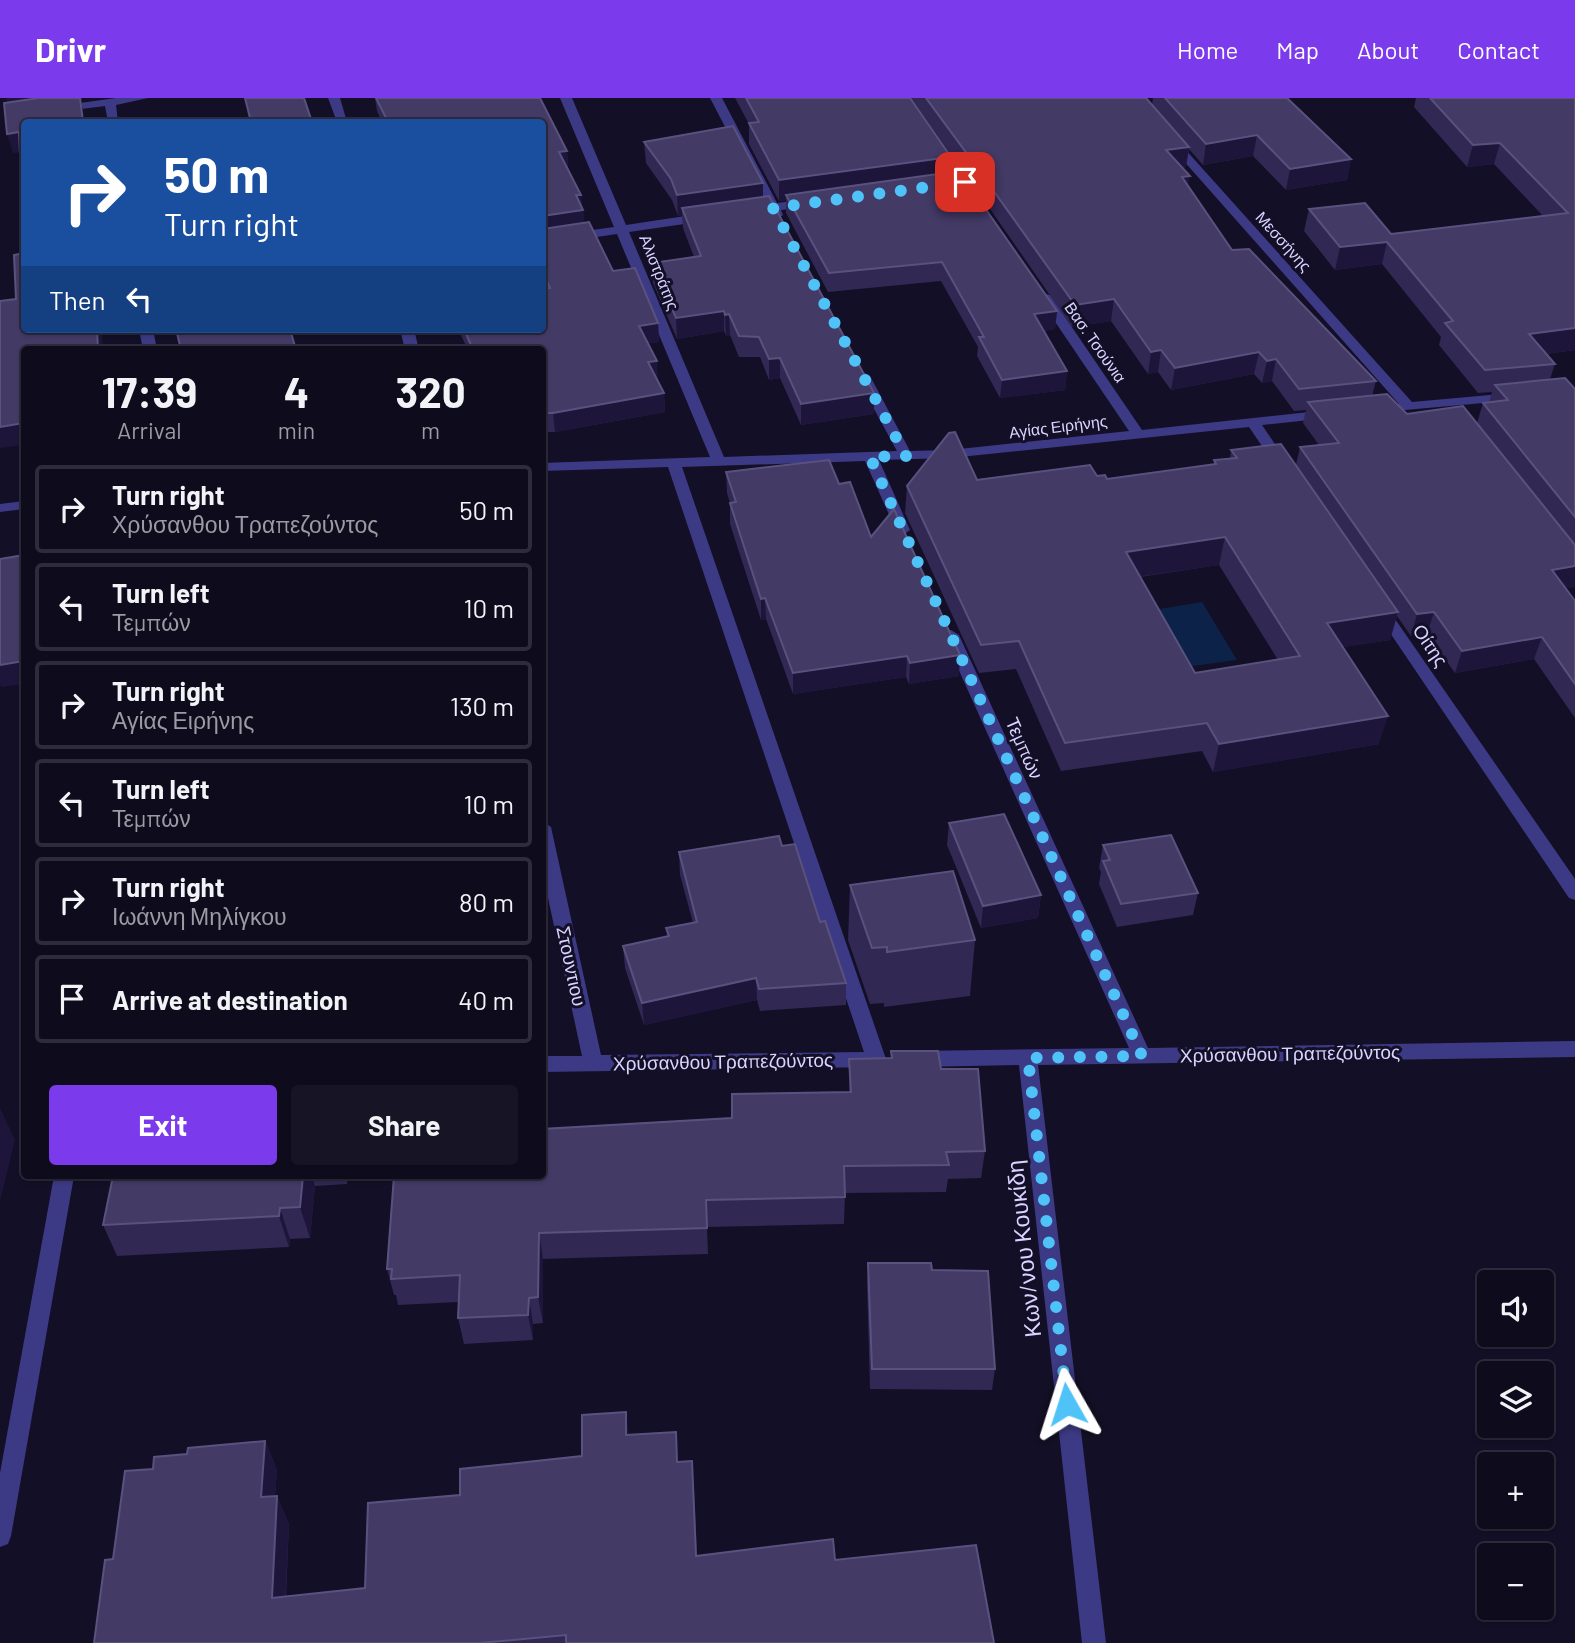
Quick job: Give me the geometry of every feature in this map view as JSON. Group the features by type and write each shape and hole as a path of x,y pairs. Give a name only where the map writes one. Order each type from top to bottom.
{"street":[{"path":"41,111 142,98"},
{"path":"334,98 341,119"},
{"name":"Αλιστράτης","path":"566,98 719,461"},
{"path":"716,98 786,231"},
{"path":"110,102 113,119"},
{"name":"Μεσσήνης","path":"1158,125 1409,407"},
{"path":"926,130 981,205"},
{"path":"951,184 965,182"},
{"path":"746,211 828,200"},
{"path":"546,241 718,215"},
{"name":"Βασ. Τσούνια","path":"1036,285 1138,434"},
{"path":"855,361 906,456"},
{"name":"Αγίας Ειρήνης","path":"546,467 984,452 1252,421 1409,407 1452,408 1524,396"},
{"path":"1252,421 1291,478"},
{"path":"870,457 909,544"},
{"path":"674,463 889,1059"},
{"path":"0,508 21,505"},
{"name":"Οίτης","path":"1370,593 1575,893"},
{"name":"Τεμπών","path":"944,619 1142,1056"},
{"name":"Στουντιου","path":"546,846 593,1063"},
{"name":"Χρύσανθου Τραπεζούντος","path":"546,1064 1575,1049"},
{"name":"Κων/νου Κουκίδη","path":"1028,1058 1094,1643"},
{"path":"0,1536 63,1179"}],"water":[{"path":"1202,602 1237,660 1186,667 1153,610"}],"building":[{"path":"39,98 80,98 83,119 21,119 21,178 19,132 7,134 4,103"},
{"path":"245,98 304,98 311,119 250,119"},
{"path":"376,98 540,98 567,151 559,152 581,195 576,195 583,210 546,215 546,119 386,119"},
{"path":"746,98 910,98 951,157 779,180 749,123 759,122"},
{"path":"926,98 1146,98 1189,147 1166,150 1190,176 1182,177 1232,250 1249,249 1376,381 1299,389 1276,359 1267,361 1259,352 1175,368 1161,350 1151,352 1114,299 1075,305 973,162 972,156 968,155"},
{"path":"1165,98 1287,98 1351,159 1290,169 1257,135 1206,144"},
{"path":"1430,98 1575,98 1575,328 1529,334 1555,364 1485,370 1445,323 1453,321 1387,242 1340,247 1309,209 1365,203 1391,234 1568,213 1500,143 1473,145"},
{"path":"733,126 763,183 677,195 671,179 644,142"},
{"path":"959,171 1057,311 1034,314 1067,371 1002,380 979,337 984,337 942,262 829,273 786,195"},
{"path":"769,196 874,393 801,404 780,358 769,359 759,337 739,336 729,314 725,315 724,311 676,318 652,263 701,256 682,208"},
{"path":"589,222 613,271 635,268 658,323 639,326 657,361 648,362 664,393 546,413 546,346 471,346 466,333 546,333 546,288 550,288 546,279 546,228"},
{"path":"21,254 21,333 97,333 98,346 21,346 21,424 0,427 0,301 16,299 14,255"},
{"path":"177,333 291,333 295,346 180,346"},
{"path":"1565,378 1575,389 1575,517 1483,403 1508,400 1495,385"},
{"path":"1387,394 1407,414 1463,406 1575,545 1575,566 1552,570 1575,601 1575,684 1542,637 1462,651 1434,612 1417,614 1300,447 1339,443 1308,402"},
{"path":"955,432 977,480 1090,465 1097,476 1105,475 1107,479 1216,464 1214,460 1237,458 1231,450 1281,444 1398,612 1327,623 1388,716 1219,744 1207,723 1065,743 1019,641 981,645 907,486 949,433","holes":["1225,537 1300,656 1195,673 1126,552"]},
{"path":"829,460 839,484 850,482 871,537 894,509 960,655 910,663 907,656 793,673 765,598 761,599 730,503 736,502 726,472"},
{"path":"21,556 21,662 0,665 0,559"},
{"path":"1004,814 1041,895 983,906 949,823"},
{"path":"1171,835 1198,893 1121,904 1103,861 1110,860 1103,845"},
{"path":"779,836 782,846 795,844 820,922 825,921 846,983 759,989 756,978 642,1003 623,946 669,936 666,928 697,922 679,852"},
{"path":"953,871 975,940 887,952 887,947 872,948 850,885"},
{"path":"891,1051 938,1051 941,1069 978,1069 985,1151 946,1152 949,1165 844,1166 845,1197 706,1200 707,1228 539,1233 538,1297 529,1298 528,1315 458,1318 460,1275 391,1279 392,1269 387,1269 394,1179 546,1179 546,1129 732,1118 732,1094 851,1092 849,1059 892,1058"},
{"path":"112,1179 303,1179 300,1207 280,1208 279,1216 103,1225"},
{"path":"868,1263 931,1263 932,1270 988,1271 995,1369 872,1369"},
{"path":"626,1412 626,1435 676,1432 677,1462 692,1461 696,1556 833,1539 835,1560 976,1545 994,1643 566,1643 566,1635 480,1643 94,1643 105,1560 113,1559 125,1471 153,1469 154,1457 187,1454 188,1448 265,1441 261,1497 277,1496 272,1598 365,1588 368,1503 460,1495 460,1469 582,1456 582,1415"}],"route":[{"path":"965,182 773,208 906,456 870,457 1142,1056 1028,1058 1067,1404"}]}
